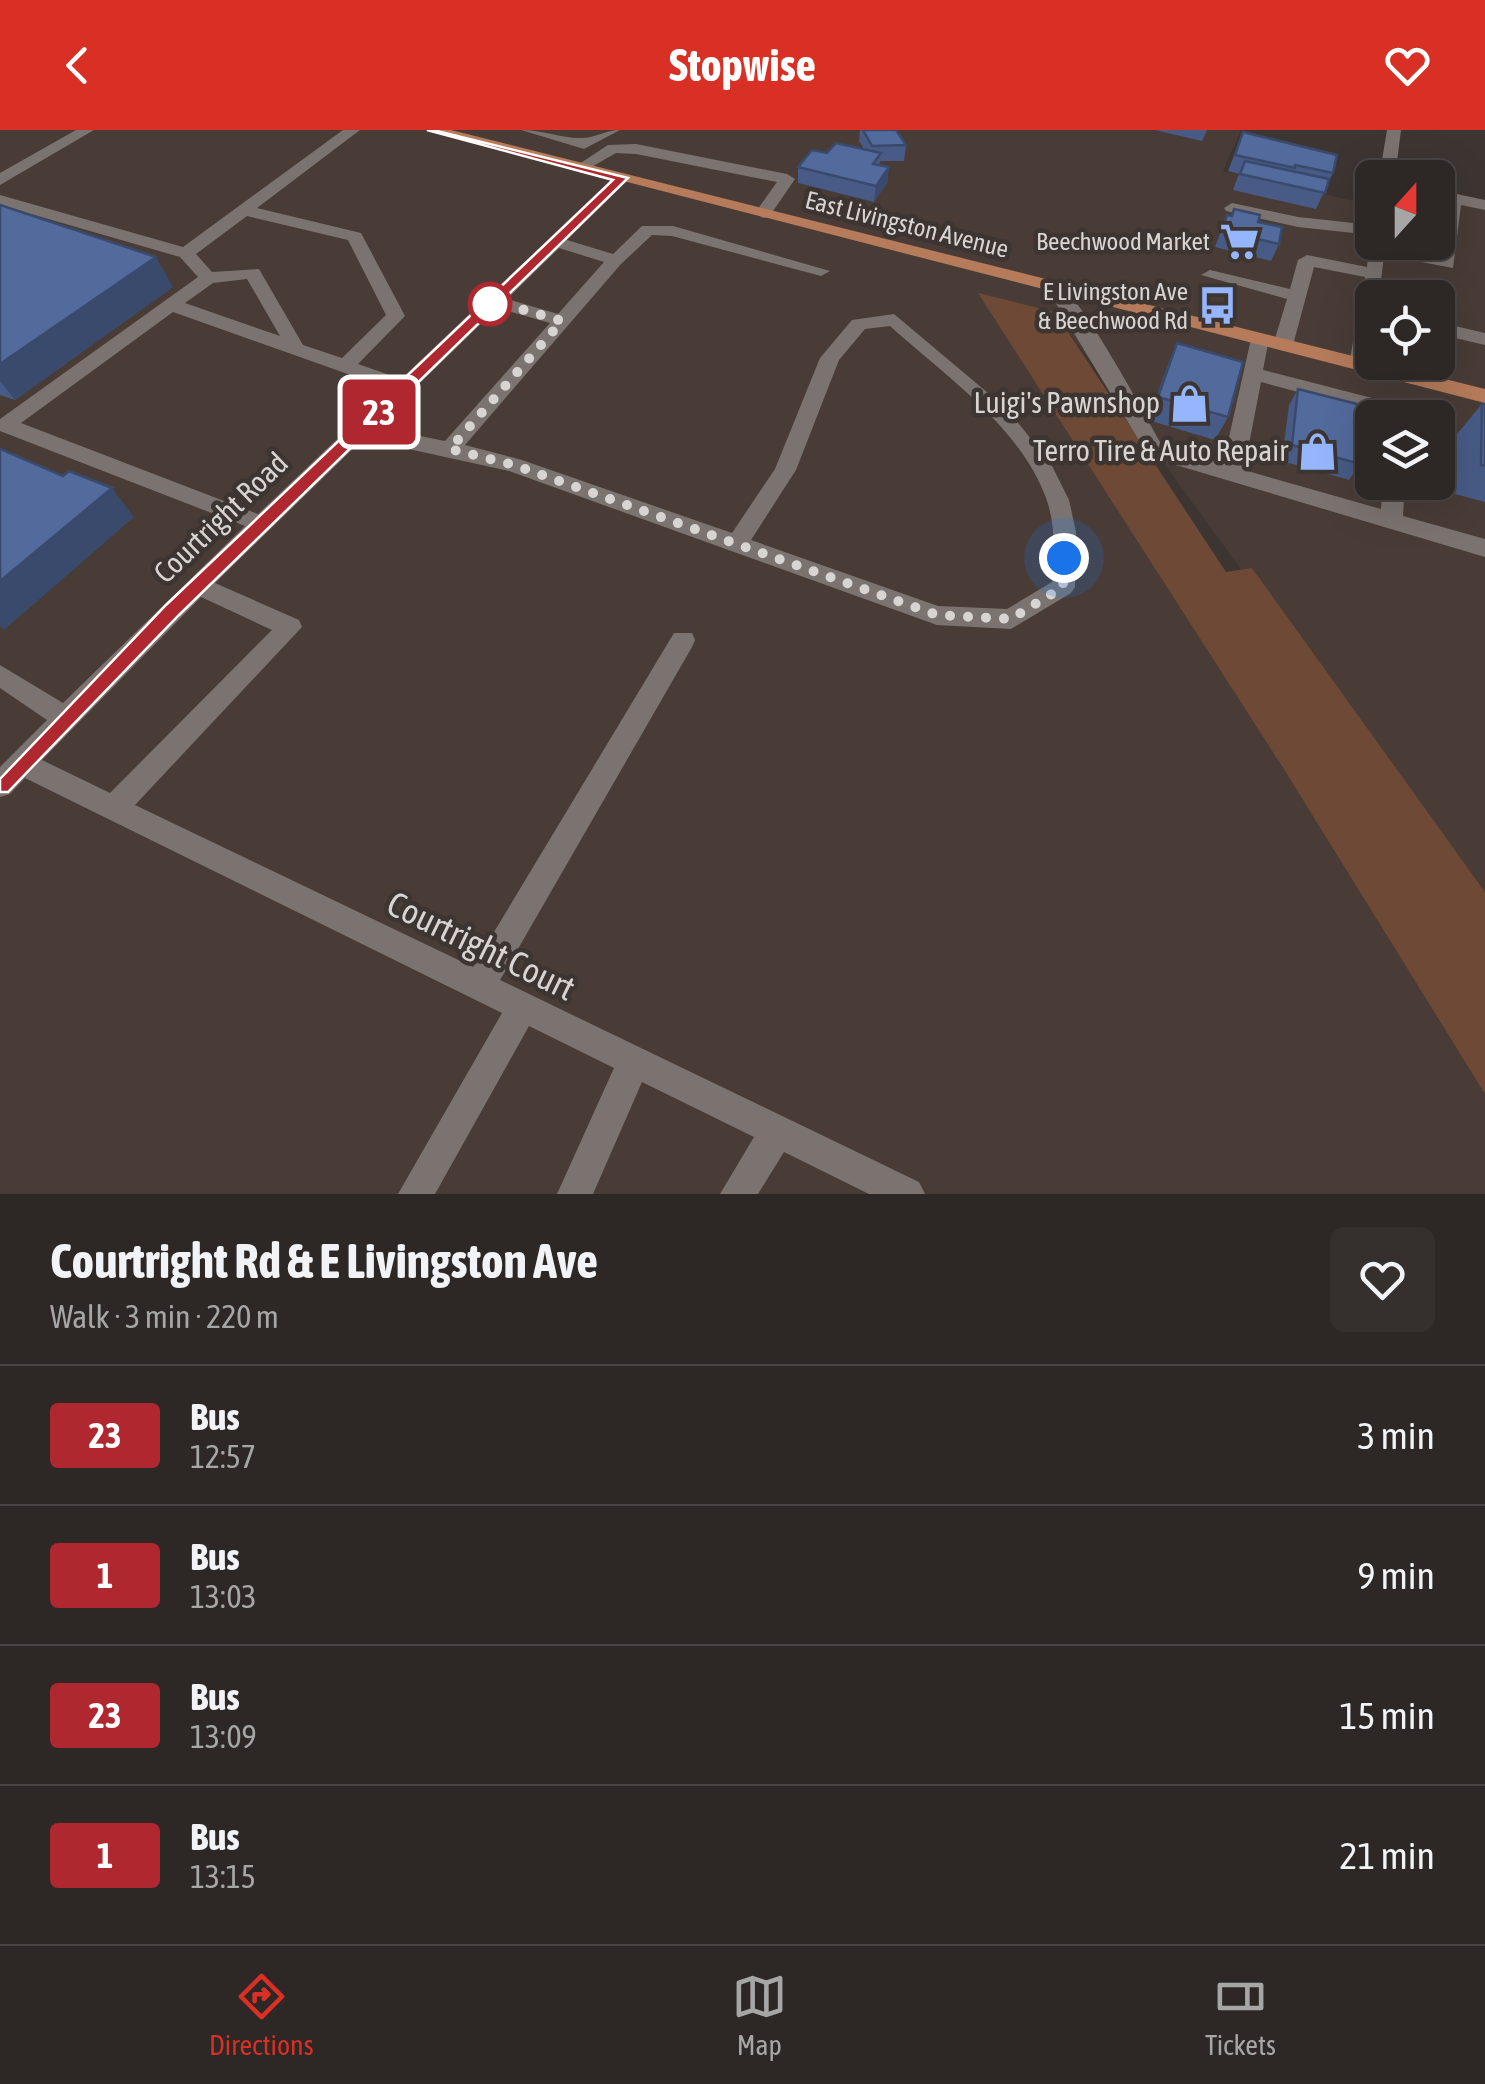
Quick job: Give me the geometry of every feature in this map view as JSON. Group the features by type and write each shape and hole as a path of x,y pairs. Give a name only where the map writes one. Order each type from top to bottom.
{"main road":[{"name":"East Livingston Avenue","path":"433,130 472,134 581,168 1355,363"},
{"name":"East Livingston Avenue","path":"1423,380 1485,396"}],"street":[{"path":"0,180 87,130"},
{"path":"186,253 353,130"},
{"path":"528,130 584,144 613,130"},
{"path":"1390,160 1394,130"},
{"path":"581,168 612,148 636,149 787,179 762,214"},
{"name":"Courtright Road","path":"11,774 198,585 622,178"},
{"path":"0,200 186,253 208,278"},
{"path":"1455,203 1485,204"},
{"path":"1455,207 1485,222"},
{"path":"1232,208 1355,235"},
{"path":"243,210 355,237 396,316 344,367"},
{"path":"450,449 615,260 648,230 673,230 821,271"},
{"path":"554,242 615,260"},
{"path":"1283,345 1307,260 1374,274"},
{"path":"1373,280 1375,260"},
{"path":"2,426 208,278 253,273 298,352"},
{"path":"1210,274 1297,296"},
{"path":"1055,287 1156,452 1485,548"},
{"path":"493,301 562,321"},
{"path":"172,305 298,352 405,386"},
{"path":"360,431 514,465 937,615 1011,619 1063,587 1065,530 1045,468 1008,423 894,320 859,324 830,358 784,470 737,544"},
{"path":"1455,332 1485,339"},
{"path":"1232,474 1260,339"},
{"path":"1252,374 1355,403"},
{"path":"2,426 262,524"},
{"path":"1391,521 1393,500"},
{"path":"114,808 290,626 198,585"},
{"path":"478,986 683,640"},
{"path":"0,675 66,718"},
{"name":"Courtright Court","path":"11,774 114,808 778,1131 888,1190"},
{"path":"423,1181 522,1008"},
{"path":"576,1194 634,1062"},
{"path":"738,1194 778,1131"}],"shaded area":[{"path":"0,130 1241,130 1223,171 1355,201 1355,260 1455,260 1455,197 1485,203 1485,906 1055,313 979,294 1285,771 1485,1094 1485,1194 0,1194"},
{"path":"978,293 1055,312 1226,572 1252,568 1485,892 1485,1094 1285,771"}],"building":[{"path":"863,130 896,130 906,145 872,146"},
{"path":"1243,132 1337,155 1333,173 1235,155"},
{"path":"836,143 881,153 873,164 889,167 876,186 798,167 812,150 827,153"},
{"path":"1245,161 1329,179 1325,193 1240,174"},
{"path":"0,205 156,257 0,364"},
{"path":"1234,209 1260,215 1258,222 1282,227 1279,244 1222,231 1227,215 1232,216"},
{"path":"1177,343 1243,362 1228,417 1158,397"},
{"path":"1298,389 1355,403 1355,463 1292,445"},
{"path":"1482,404 1485,405 1485,466 1481,465"},
{"path":"0,449 63,476 69,471 112,488 0,581"}],"bus line":[{"name":"23","path":"0,785 172,610 622,178 433,130"}],"place":[{"name":"Beechwood Market","path":"1240,241"},
{"name":"E Livingston Ave & Beechwood Rd","path":"1218,305"},
{"name":"Luigi's Pawnshop","path":"1190,403"},
{"name":"Terro Tire & Auto Repair","path":"1318,451"}],"route":[{"path":"490,304 493,301 562,321 450,449 514,465 937,615 1011,619 1063,587 1064,558"}]}
